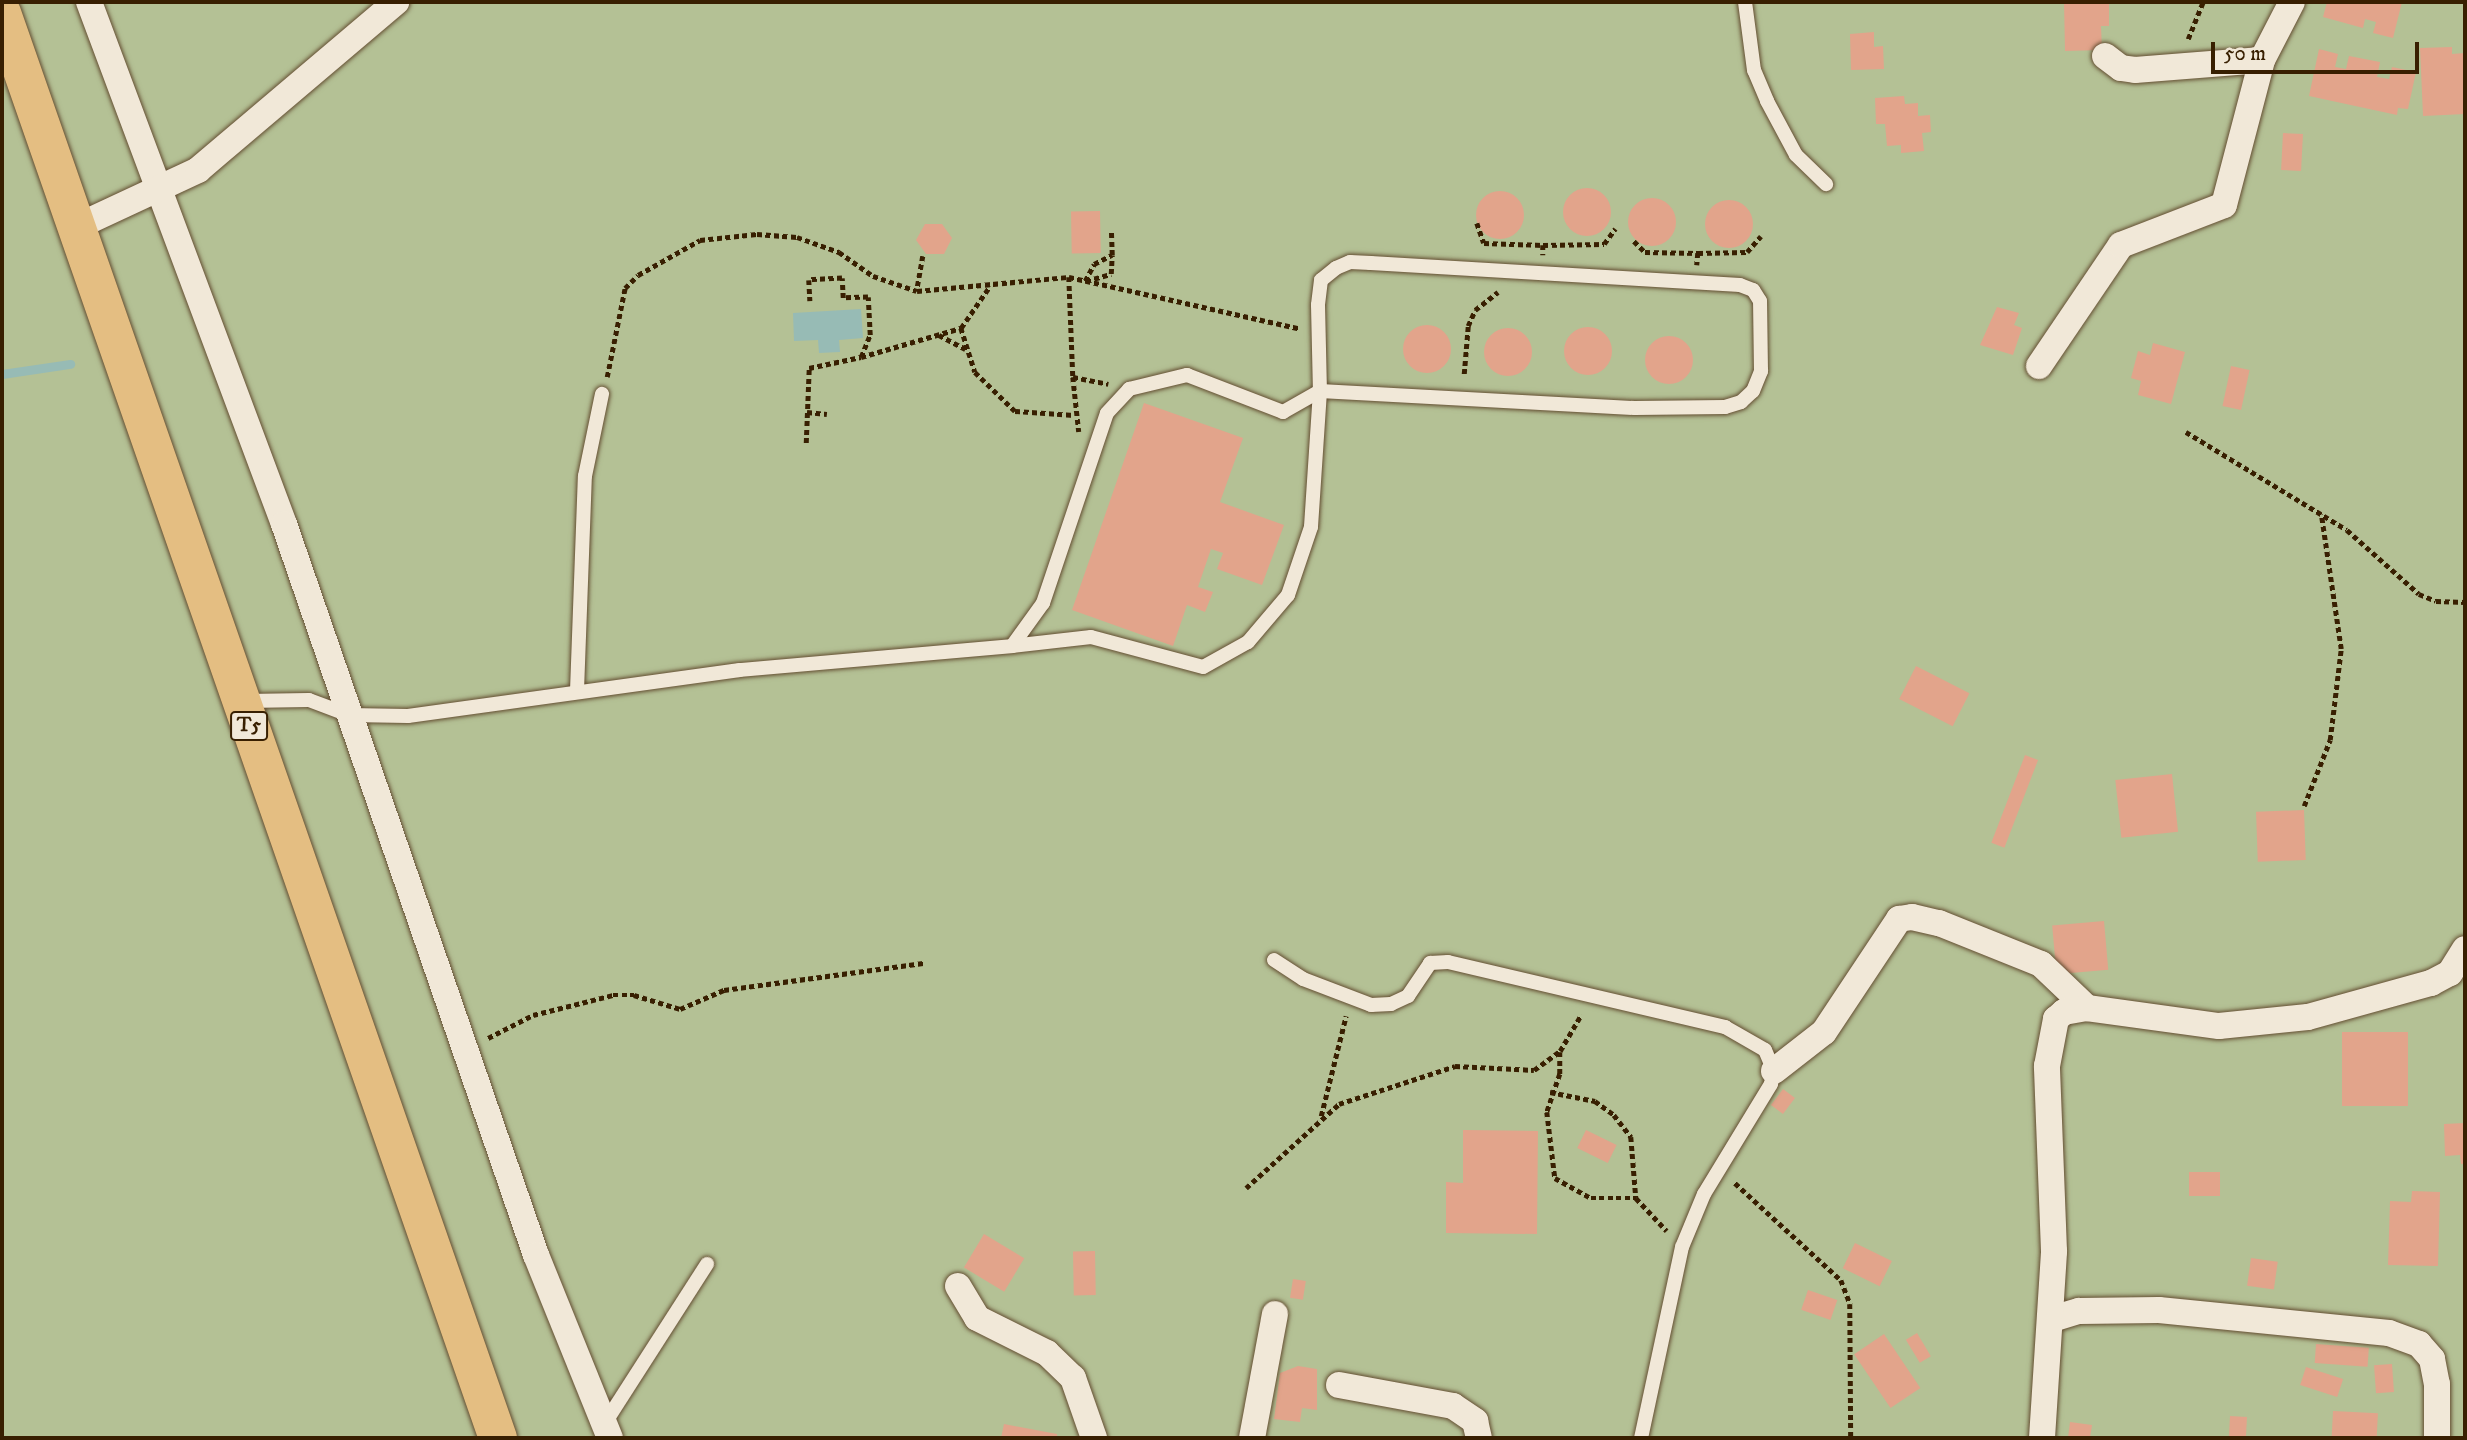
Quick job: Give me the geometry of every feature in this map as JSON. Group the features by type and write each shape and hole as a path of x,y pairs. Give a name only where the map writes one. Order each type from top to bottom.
{"highway":[{"name":"T5","path":"2,13 498,1438"}],"street":[{"path":"89,2 160,190 349,715 536,1255 607,1431"},
{"path":"76,228 198,170 396,2"},
{"path":"2039,366 2121,245 2224,205 2262,60 2292,2"},
{"path":"2105,57 2120,68 2175,68 2262,60"},
{"path":"1774,1071 1824,1032 1899,919 1912,917 1940,923 2041,964 2087,1008"},
{"path":"2042,1438 2052,1319 2049,1041 2056,1019 2064,1013 2087,1008 2151,1020 2264,1024 2386,998 2458,976 2465,949"},
{"path":"958,1286 977,1318 1047,1353 1073,1378 1094,1438"},
{"path":"2052,1319 2079,1311 2159,1310 2389,1333 2419,1344 2432,1359 2438,1384 2437,1438"},
{"path":"1252,1438 1275,1314"},
{"path":"1339,1385 1453,1406 1475,1422 1479,1438"}],"lane":[{"path":"1745,2 1754,70 1767,101 1796,155 1826,184"},
{"path":"241,701 309,700 349,715 408,716 753,669 1012,646 1091,637 1203,667 1248,642 1288,596 1311,527 1320,391 1321,280 1350,262 1500,274 1740,285 1753,290 1760,302 1761,371 1753,391 1741,402 1704,410 1320,391 1283,412 1187,375 1129,389 1107,413 1042,603 1012,646"},
{"path":"576,691 585,476 602,394"},
{"path":"1274,960 1303,979 1371,1005 1391,1004 1408,996 1430,963 1448,962 1590,998 1725,1027 1765,1050 1774,1071 1765,1095 1720,1169 1682,1247 1641,1438"},
{"path":"607,1431 707,1264"}],"path":[{"path":"2175,68 2203,2"},
{"path":"1477,223 1484,243 1508,244"},
{"path":"1543,246 1604,244 1615,229"},
{"path":"1085,281 1111,274 1111,232"},
{"path":"602,394 625,288 638,275 699,240 757,234 797,237 839,252 873,276 917,291 1069,277 1319,333"},
{"path":"1698,253 1747,252 1761,236"},
{"path":"1634,241 1645,252 1667,252"},
{"path":"1085,281 1094,264 1112,255"},
{"path":"917,291 923,256"},
{"path":"1464,374 1468,326 1475,310 1498,292 1500,274"},
{"path":"1069,277 1074,415 1087,465"},
{"path":"810,301 810,280 842,278 843,298 868,297 870,335 861,358"},
{"path":"806,443 809,368 861,358 961,328 990,285"},
{"path":"961,328 975,372 1015,411 1074,415"},
{"path":"938,334 966,349"},
{"path":"1073,377 1129,389"},
{"path":"807,412 827,414"},
{"path":"2186,432 2321,513 2366,545 2403,585 2436,601 2465,602"},
{"path":"2304,806 2330,740 2341,649 2321,513"},
{"path":"465,1050 533,1014 576,1007 602,997 634,995 680,1009 724,990 923,963"},
{"path":"1320,1116 1350,998"},
{"path":"1246,1188 1320,1116 1339,1104 1443,1068 1465,1065 1495,1071 1534,1070 1560,1051 1590,998"},
{"path":"1560,1051 1560,1074 1550,1092 1547,1112 1555,1178 1591,1198 1636,1198"},
{"path":"1550,1092 1587,1098 1614,1115 1631,1138 1636,1198 1682,1247"},
{"path":"1720,1169 1841,1280 1850,1304 1851,1438"}],"green space":[{"path":"2,2 2465,2 2465,1438 2,1438"}],"water":[{"path":"861,309 863,338 839,340 840,352 819,353 818,340 794,341 793,313"}],"building":[{"path":"2064,2 2109,2 2109,26 2101,26 2102,50 2065,51"},
{"path":"2327,2 2402,2 2393,38 2373,33 2376,22 2365,19 2363,28 2323,17"},
{"path":"1874,32 1874,47 1883,46 1884,69 1851,70 1850,34"},
{"path":"2452,47 2452,54 2465,53 2465,114 2423,116 2420,48"},
{"path":"2319,49 2338,54 2335,67 2346,69 2349,56 2380,62 2377,77 2389,79 2392,67 2416,72 2408,109 2398,108 2397,115 2309,96"},
{"path":"1904,96 1905,104 1918,103 1918,116 1930,115 1931,132 1922,133 1924,151 1901,153 1901,145 1887,146 1885,124 1876,124 1875,98"},
{"path":"2283,133 2303,134 2301,171 2281,170"},
{"path":"1587,188 1604,195 1611,212 1604,229 1587,236 1570,229 1563,212 1570,195"},
{"path":"1500,191 1509,192 1517,198 1523,206 1523,224 1517,232 1509,238 1500,239 1491,238 1483,232 1477,224 1476,215 1477,206 1483,198 1491,192"},
{"path":"1652,198 1669,205 1676,222 1669,239 1652,246 1635,239 1628,222 1635,205"},
{"path":"1729,200 1746,207 1753,224 1746,241 1729,248 1712,241 1705,224 1712,207"},
{"path":"1100,211 1101,253 1072,253 1071,212"},
{"path":"925,224 942,224 952,238 944,254 926,254 916,240"},
{"path":"1997,307 2019,313 2014,325 2022,328 2013,355 1980,345"},
{"path":"1427,325 1444,332 1451,349 1444,366 1427,373 1410,366 1403,349 1410,332"},
{"path":"1588,327 1605,334 1612,351 1605,368 1588,375 1571,368 1564,351 1571,334"},
{"path":"1508,328 1525,335 1532,352 1525,369 1508,376 1491,369 1484,352 1491,335"},
{"path":"1669,336 1678,337 1686,343 1692,351 1692,369 1686,377 1678,383 1669,384 1660,383 1652,377 1646,369 1645,360 1646,351 1652,343 1660,337"},
{"path":"2153,343 2185,352 2171,404 2138,395 2141,381 2131,378 2138,351 2150,355"},
{"path":"2231,366 2250,370 2241,410 2222,406"},
{"path":"1144,403 1243,438 1220,502 1284,525 1262,585 1217,569 1223,553 1211,549 1198,587 1213,592 1205,612 1187,605 1173,646 1072,610"},
{"path":"1916,666 1969,693 1953,726 1899,699"},
{"path":"2025,755 2038,760 2004,848 1991,843"},
{"path":"2172,774 2178,832 2121,838 2115,780"},
{"path":"2304,810 2306,860 2258,862 2256,812"},
{"path":"2104,921 2108,970 2056,974 2052,926"},
{"path":"2342,1032 2408,1032 2408,1106 2342,1106"},
{"path":"1783,1089 1795,1098 1783,1114 1771,1105"},
{"path":"2465,1123 2465,1164 2461,1164 2460,1155 2445,1156 2444,1124"},
{"path":"1463,1130 1538,1131 1537,1234 1446,1233 1446,1182 1463,1183"},
{"path":"1586,1130 1617,1145 1608,1163 1577,1148"},
{"path":"2189,1172 2220,1172 2220,1196 2189,1196"},
{"path":"2412,1191 2440,1192 2438,1266 2388,1265 2390,1201 2411,1202"},
{"path":"984,1234 1024,1258 1004,1292 964,1267"},
{"path":"1855,1243 1892,1261 1880,1286 1843,1268"},
{"path":"1073,1251 1095,1251 1096,1295 1074,1295"},
{"path":"2251,1258 2278,1262 2274,1289 2247,1286"},
{"path":"1293,1279 1306,1281 1303,1300 1290,1298"},
{"path":"1808,1290 1837,1300 1830,1320 1801,1310"},
{"path":"1917,1333 1931,1356 1920,1363 1906,1340"},
{"path":"1884,1334 1920,1388 1891,1408 1854,1354"},
{"path":"2316,1344 2369,1348 2368,1367 2315,1363"},
{"path":"2392,1364 2394,1392 2376,1393 2374,1365"},
{"path":"1298,1366 1317,1369 1317,1410 1302,1408 1300,1422 1274,1419 1280,1373"},
{"path":"2306,1367 2343,1379 2337,1397 2300,1385"},
{"path":"2333,1411 2378,1413 2377,1438 2332,1438"},
{"path":"2230,1416 2247,1417 2246,1438 2229,1438"},
{"path":"2070,1422 2092,1425 2090,1438 2068,1438"},
{"path":"1004,1424 1057,1434 1057,1438 1001,1438"}],"waterway":[{"path":"2,374 70,364"}]}
